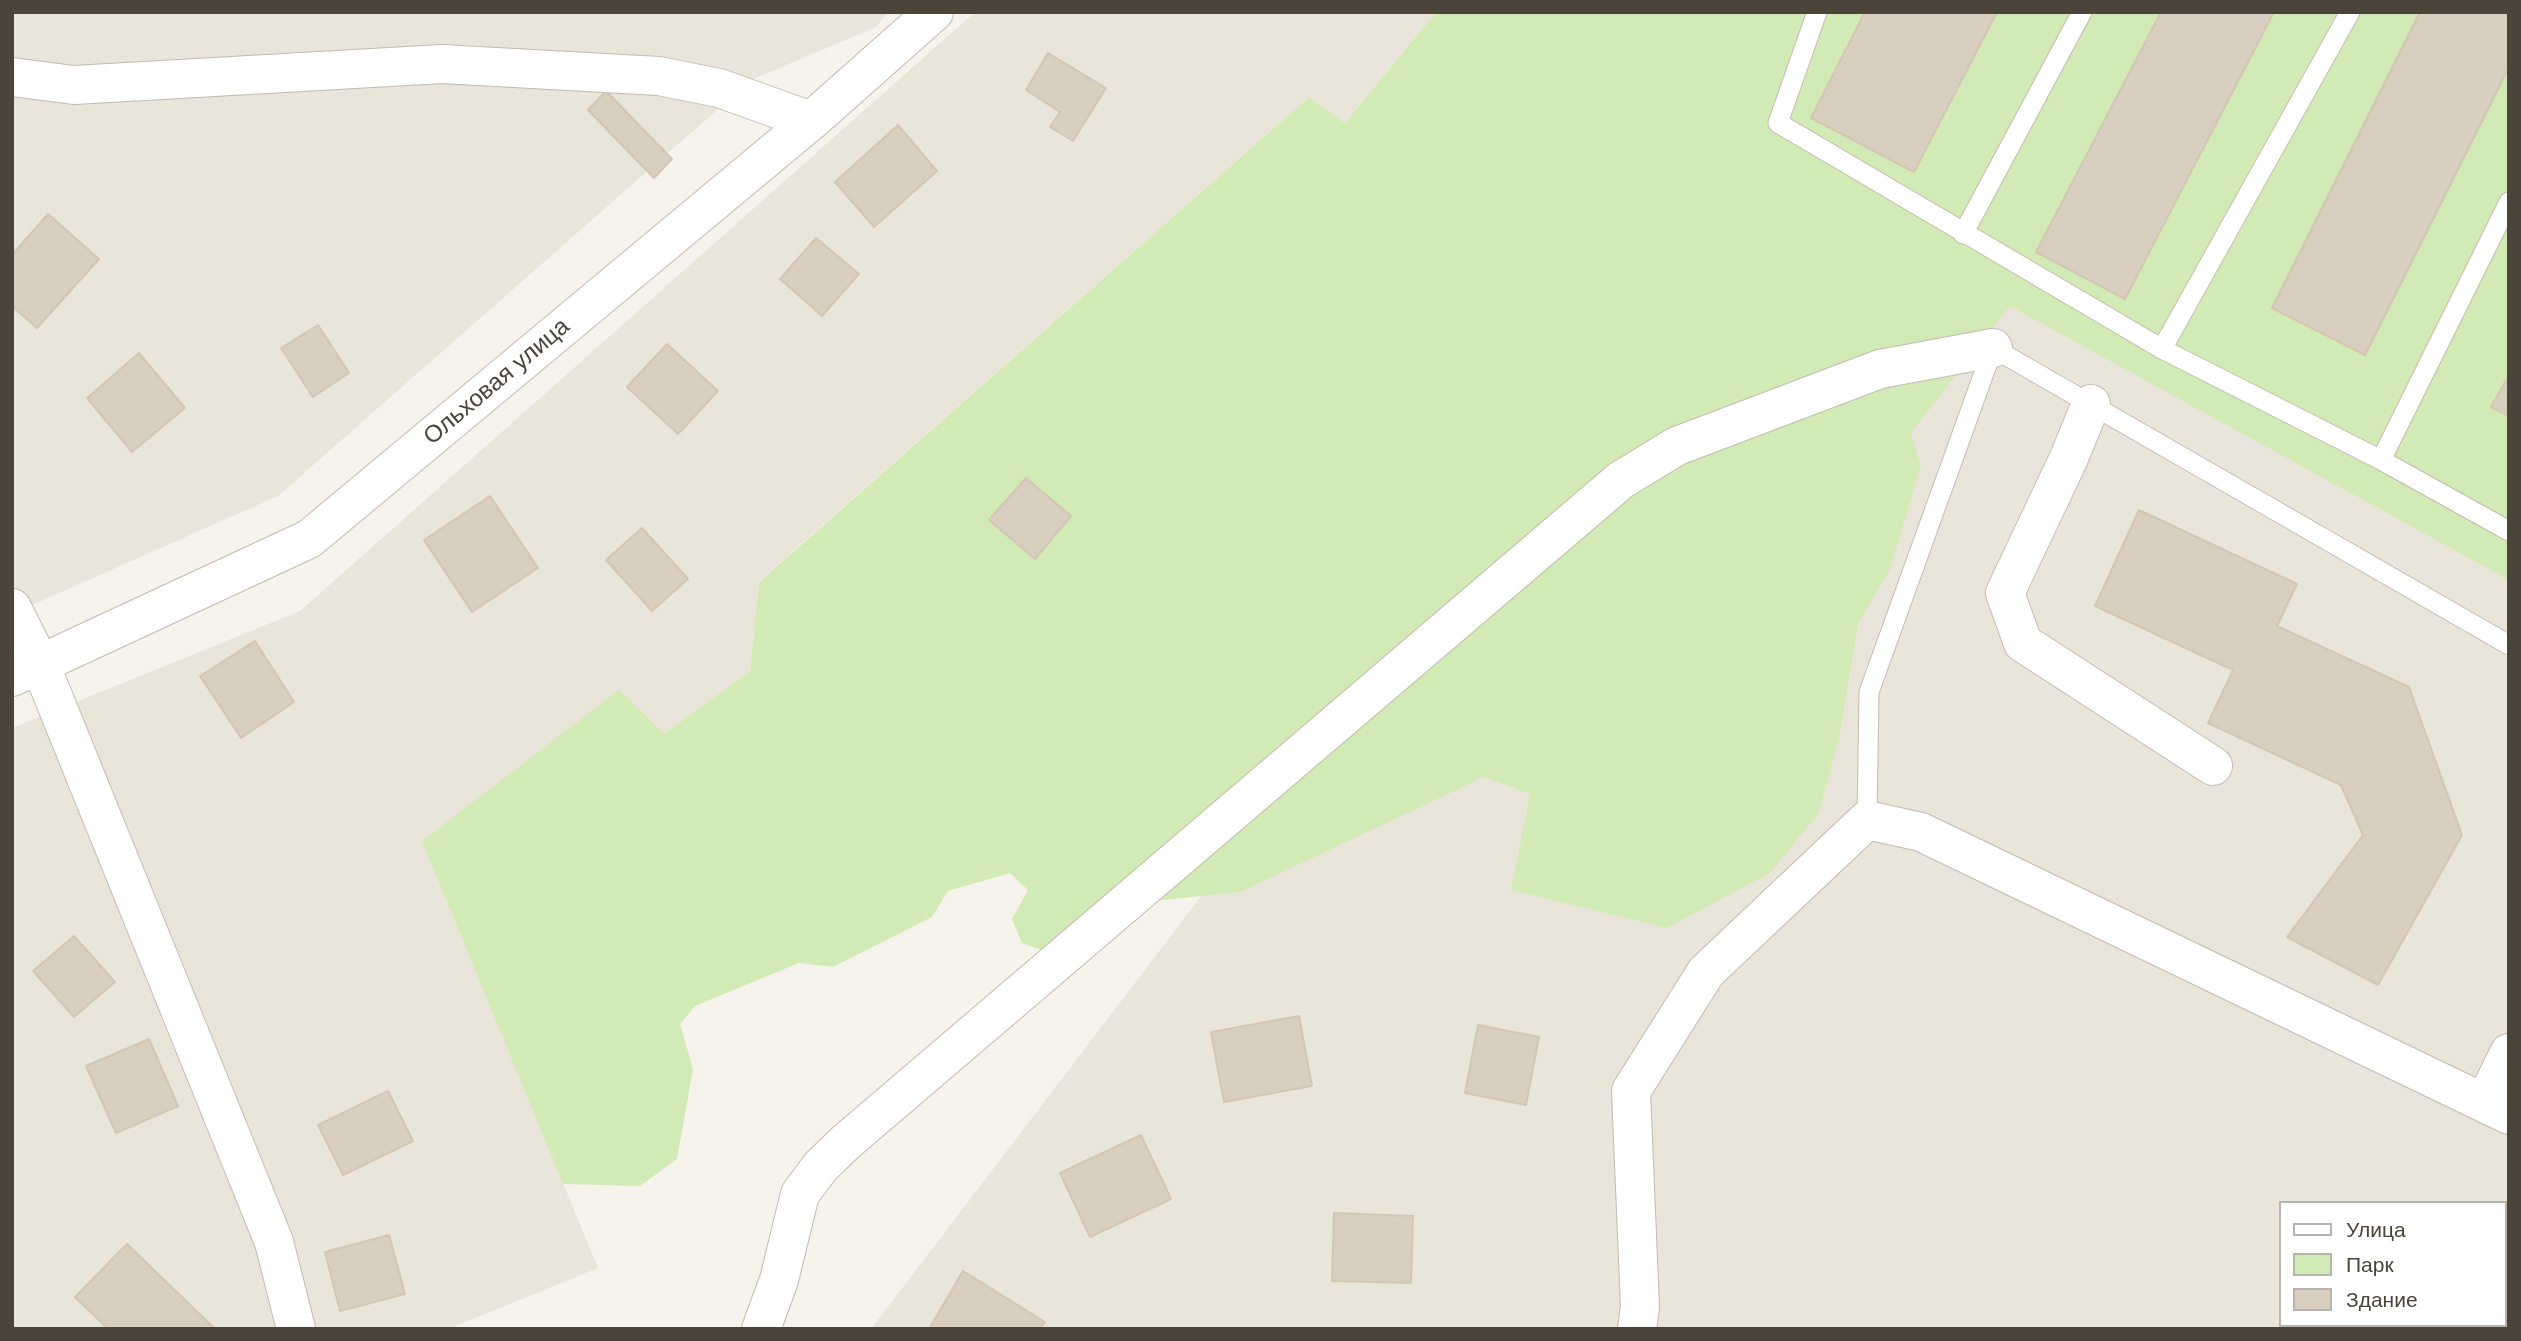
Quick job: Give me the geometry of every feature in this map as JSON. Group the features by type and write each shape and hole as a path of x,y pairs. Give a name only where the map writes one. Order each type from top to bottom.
{"street":[{"name":"Ольховая улица","path":"26,670 309,539 811,121 934,12"},
{"path":"12,77 74,85 442,64 659,76 719,88 811,121"},
{"path":"761,1329 779,1280 800,1194 821,1166 1621,480 1677,446 1880,369 1993,348"},
{"path":"2091,404 2068,460 2005,593 2023,643 2213,766"},
{"path":"12,608 26,670 274,1242 296,1329"},
{"path":"1640,1322 1632,1091 1706,972 1867,820 1921,832 2497,1108 2509,1054"}],"lane":[{"path":"1817,12 1778,123 2162,349 2381,460 2509,531"},
{"path":"1963,234 2082,12"},
{"path":"2162,349 2350,12"},
{"path":"2381,460 2509,202"},
{"path":"1867,820 1868,692 1993,348 2509,645"}],"shaded area":[{"path":"12,12 889,12 876,27 751,80 278,496 12,614"},
{"path":"975,12 1436,12 1345,123 1309,97 759,581 750,671 664,734 422,840 598,1268 448,1329 12,1329 12,728 300,611"},
{"path":"2509,12 2509,1329 871,1329 1713,225"}],"green space":[{"path":"1436,12 2509,12 2509,580 2010,306 1911,433 1921,466 1890,569 1858,624 1839,738 1819,813 1770,873 1667,928 1511,890 1530,794 1484,777 1240,892 1124,904 1047,952 1022,943 1012,919 1028,890 1010,873 948,891 932,917 833,967 799,963 695,1006 680,1024 693,1069 677,1159 640,1186 563,1184 422,841 619,690 664,734 750,671 759,582 1309,97 1345,123"}],"building":[{"path":"1865,12 1997,12 1914,172 1811,118"},
{"path":"2161,12 2274,12 2125,299 2036,252"},
{"path":"2420,12 2509,12 2509,67 2365,355 2272,308"},
{"path":"1048,53 1106,88 1073,141 1050,127 1060,112 1026,90"},
{"path":"606,91 672,159 654,178 588,110"},
{"path":"898,125 937,171 874,227 835,182"},
{"path":"48,214 99,259 37,328 12,306 12,255"},
{"path":"816,238 859,274 822,316 780,279"},
{"path":"318,325 349,373 313,397 281,348"},
{"path":"667,344 718,391 678,434 627,387"},
{"path":"139,353 185,408 132,452 87,398"},
{"path":"2509,375 2509,416 2491,407"},
{"path":"1026,478 1071,516 1035,559 989,520"},
{"path":"490,496 538,568 472,612 424,540"},
{"path":"2139,510 2297,584 2277,626 2409,687 2462,835 2378,985 2287,937 2363,835 2341,785 2208,723 2233,670 2095,606"},
{"path":"642,528 688,579 652,611 606,560"},
{"path":"255,641 294,702 241,738 200,676"},
{"path":"74,936 115,982 74,1017 33,971"},
{"path":"1299,1016 1312,1086 1224,1102 1211,1032"},
{"path":"1478,1025 1539,1037 1526,1105 1465,1093"},
{"path":"149,1039 178,1106 116,1133 86,1066"},
{"path":"388,1091 413,1141 343,1175 318,1125"},
{"path":"1141,1135 1171,1199 1090,1237 1060,1173"},
{"path":"1334,1213 1413,1216 1411,1283 1332,1281"},
{"path":"389,1235 405,1294 340,1311 325,1252"},
{"path":"127,1244 215,1329 108,1329 75,1297"},
{"path":"963,1271 1045,1322 1040,1329 929,1329"}]}
